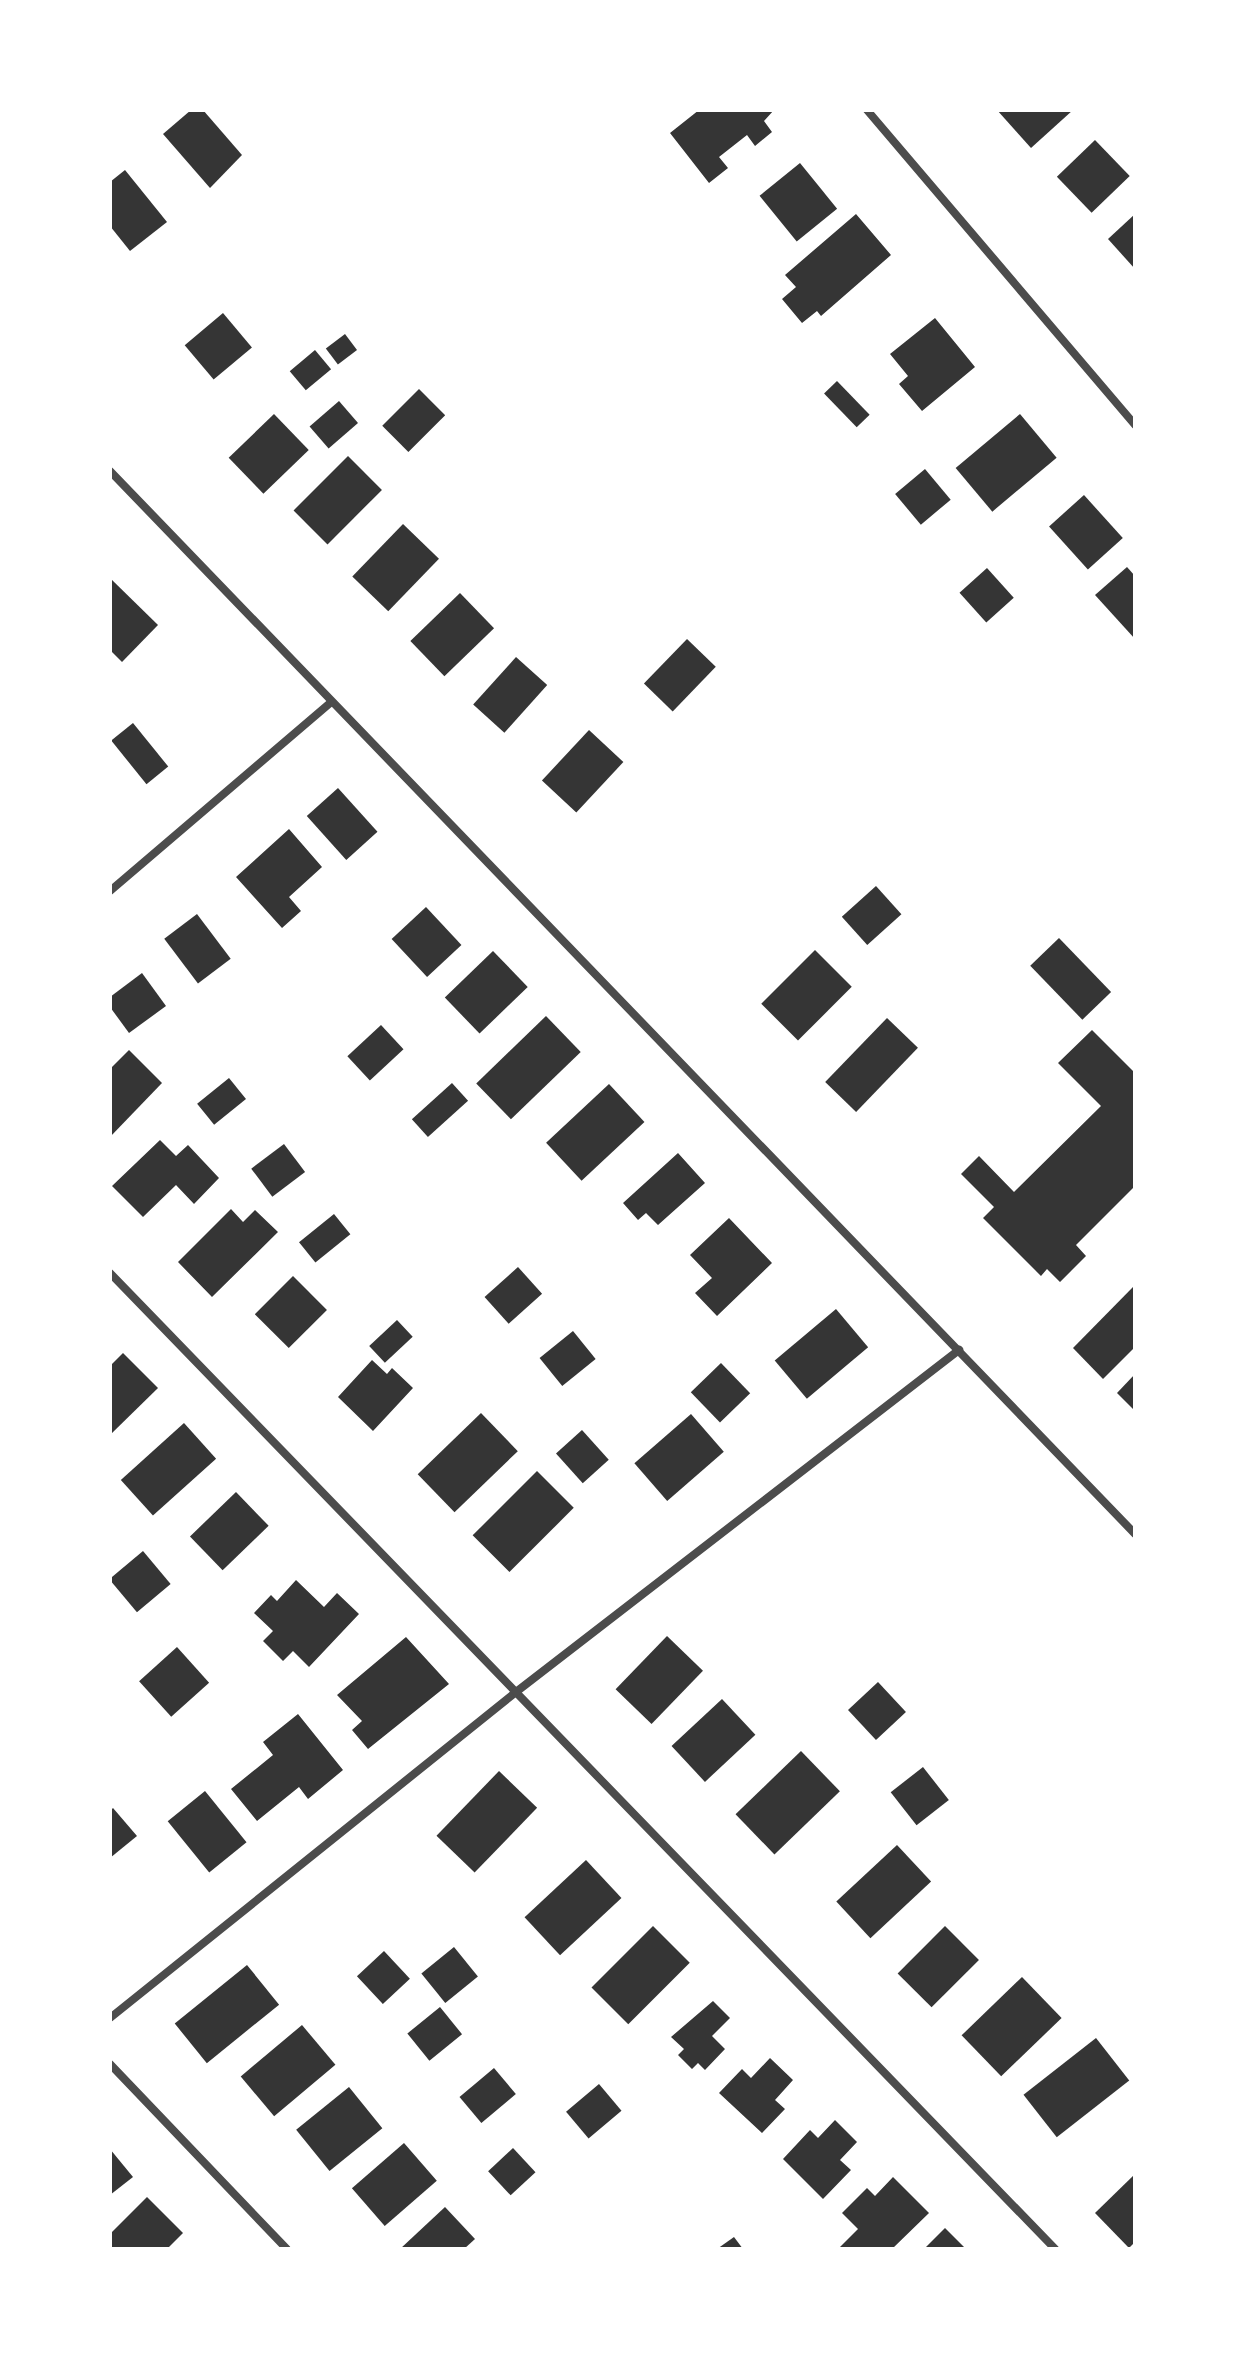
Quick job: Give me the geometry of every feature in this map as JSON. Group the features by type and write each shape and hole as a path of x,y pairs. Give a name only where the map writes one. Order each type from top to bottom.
{"street":[{"path":"867,110 1135,425"},
{"path":"110,471 1135,1534"},
{"path":"110,891 331,702"},
{"path":"110,1273 1055,2249"},
{"path":"110,2018 516,1692 959,1350"},
{"path":"110,2064 287,2249"}],"building":[{"path":"191,110 203,110 242,155 210,188 163,134"},
{"path":"699,110 774,110 764,121 772,132 755,146 747,135 719,157 728,168 709,183 670,133"},
{"path":"997,110 1073,110 1031,148"},
{"path":"1095,140 1130,176 1092,213 1057,177"},
{"path":"800,163 837,209 797,242 760,196"},
{"path":"125,170 167,222 130,251 110,226 110,182"},
{"path":"856,214 891,255 821,316 817,311 802,323 782,299 796,287 785,275"},
{"path":"1135,214 1135,269 1108,239"},
{"path":"223,313 252,347 214,380 185,345"},
{"path":"935,318 975,367 922,411 899,384 908,376 890,354"},
{"path":"345,334 357,350 338,364 326,348"},
{"path":"315,350 331,369 306,390 290,371"},
{"path":"837,381 870,415 857,427 824,394"},
{"path":"419,389 445,415 408,452 382,426"},
{"path":"339,401 358,423 329,448 310,427"},
{"path":"274,414 309,450 263,494 229,458"},
{"path":"1020,414 1057,458 992,512 956,468"},
{"path":"348,456 382,490 327,544 294,510"},
{"path":"925,469 951,500 921,525 895,494"},
{"path":"1084,495 1123,538 1088,570 1049,526"},
{"path":"403,524 439,559 388,611 352,577"},
{"path":"1127,567 1135,576 1135,639 1095,595"},
{"path":"987,568 1014,598 986,622 960,593"},
{"path":"110,578 158,625 122,662 110,650"},
{"path":"460,593 494,628 444,676 410,641"},
{"path":"687,639 716,667 673,711 644,684"},
{"path":"516,657 547,685 504,733 473,705"},
{"path":"133,723 168,767 146,784 111,741"},
{"path":"589,730 623,762 576,813 542,780"},
{"path":"338,788 377,832 346,860 307,816"},
{"path":"289,829 322,867 289,897 301,911 282,928 236,877"},
{"path":"876,886 901,914 867,945 842,917"},
{"path":"426,907 461,945 427,977 392,939"},
{"path":"197,914 231,959 198,983 164,939"},
{"path":"1059,938 1111,992 1082,1020 1030,966"},
{"path":"815,950 852,987 798,1041 761,1004"},
{"path":"493,951 528,987 480,1034 445,998"},
{"path":"142,973 166,1006 129,1033 110,1007 110,997"},
{"path":"546,1016 581,1052 511,1119 476,1083"},
{"path":"887,1018 918,1048 856,1112 825,1082"},
{"path":"381,1025 404,1049 370,1081 347,1056"},
{"path":"1092,1030 1135,1073 1135,1186 1076,1245 1086,1256 1060,1282 1047,1269 1041,1276 983,1218 994,1207 961,1174 979,1156 1014,1192 1101,1106 1058,1063"},
{"path":"129,1050 162,1083 110,1137 110,1069"},
{"path":"229,1078 246,1099 214,1125 197,1104"},
{"path":"452,1083 468,1101 428,1137 412,1119"},
{"path":"609,1084 644,1122 582,1181 546,1143"},
{"path":"160,1140 176,1156 188,1145 219,1178 194,1204 176,1185 143,1217 112,1186"},
{"path":"284,1144 305,1172 272,1197 251,1169"},
{"path":"678,1153 705,1183 658,1225 646,1213 638,1220 623,1203"},
{"path":"231,1209 243,1222 255,1210 278,1232 212,1297 178,1262"},
{"path":"334,1214 350,1234 315,1263 299,1242"},
{"path":"729,1218 772,1263 717,1316 695,1293 712,1278 690,1255"},
{"path":"518,1267 542,1294 509,1324 485,1297"},
{"path":"293,1276 327,1310 289,1348 255,1314"},
{"path":"1133,1287 1135,1347 1103,1379 1073,1348"},
{"path":"836,1309 868,1347 807,1399 775,1360"},
{"path":"397,1320 413,1337 385,1363 369,1346"},
{"path":"573,1331 596,1359 562,1386 540,1358"},
{"path":"123,1353 158,1388 110,1435 110,1366"},
{"path":"372,1360 387,1374 392,1368 413,1388 373,1431 338,1397"},
{"path":"721,1363 750,1393 720,1422 691,1392"},
{"path":"1135,1374 1135,1411 1117,1393"},
{"path":"481,1413 518,1451 455,1512 418,1474"},
{"path":"691,1414 724,1452 667,1501 634,1463"},
{"path":"184,1423 216,1459 153,1516 121,1480"},
{"path":"582,1430 609,1460 583,1483 556,1453"},
{"path":"537,1471 574,1508 509,1572 473,1535"},
{"path":"236,1492 269,1526 223,1570 190,1536"},
{"path":"143,1551 171,1584 137,1612 110,1579"},
{"path":"296,1580 324,1607 337,1593 359,1614 309,1667 293,1651 283,1661 263,1641 273,1631 254,1613 271,1595 277,1601"},
{"path":"667,1636 703,1671 652,1724 616,1689"},
{"path":"406,1637 449,1684 368,1749 352,1730 362,1721 337,1695"},
{"path":"177,1647 209,1683 171,1717 139,1681"},
{"path":"878,1682 906,1712 876,1740 848,1710"},
{"path":"722,1699 755,1735 705,1782 672,1746"},
{"path":"298,1714 343,1770 308,1799 299,1787 257,1821 231,1789 273,1755 263,1742"},
{"path":"801,1751 840,1791 774,1854 736,1814"},
{"path":"923,1767 949,1800 917,1825 891,1792"},
{"path":"499,1771 537,1808 475,1873 436,1836"},
{"path":"205,1791 247,1842 209,1872 168,1821"},
{"path":"113,1808 137,1836 110,1858 110,1811"},
{"path":"897,1845 931,1882 870,1938 836,1902"},
{"path":"586,1860 621,1898 560,1955 525,1917"},
{"path":"653,1926 690,1963 628,2024 591,1988"},
{"path":"945,1926 979,1960 932,2007 898,1973"},
{"path":"454,1947 478,1977 445,2003 421,1973"},
{"path":"384,1951 410,1979 383,2004 357,1976"},
{"path":"247,1965 279,2005 207,2063 175,2024"},
{"path":"1022,1977 1062,2018 1001,2076 962,2035"},
{"path":"713,2001 730,2018 712,2036 725,2049 705,2070 698,2063 692,2069 678,2055 684,2049 671,2037"},
{"path":"440,2007 462,2034 429,2061 407,2033"},
{"path":"302,2025 335,2065 274,2116 241,2076"},
{"path":"1096,2038 1129,2081 1057,2137 1024,2095"},
{"path":"770,2058 793,2080 775,2100 785,2109 762,2133 719,2093 742,2069 751,2078"},
{"path":"494,2068 516,2094 481,2123 460,2097"},
{"path":"599,2084 621,2111 589,2138 566,2112"},
{"path":"349,2087 382,2128 330,2171 296,2130"},
{"path":"835,2120 857,2142 840,2160 851,2170 823,2199 783,2159 810,2130 818,2138"},
{"path":"404,2143 437,2181 385,2226 352,2188"},
{"path":"513,2148 536,2172 511,2195 488,2171"},
{"path":"110,2149 133,2177 110,2195"},
{"path":"1135,2174 1135,2242 1129,2248 1095,2213"},
{"path":"893,2177 929,2213 892,2249 838,2249 858,2229 842,2213 867,2188 875,2196"},
{"path":"147,2197 183,2233 167,2249 110,2249 110,2234"},
{"path":"445,2207 475,2239 464,2249 400,2249"},
{"path":"945,2228 966,2249 924,2249"},
{"path":"734,2237 743,2249 717,2249"}]}
